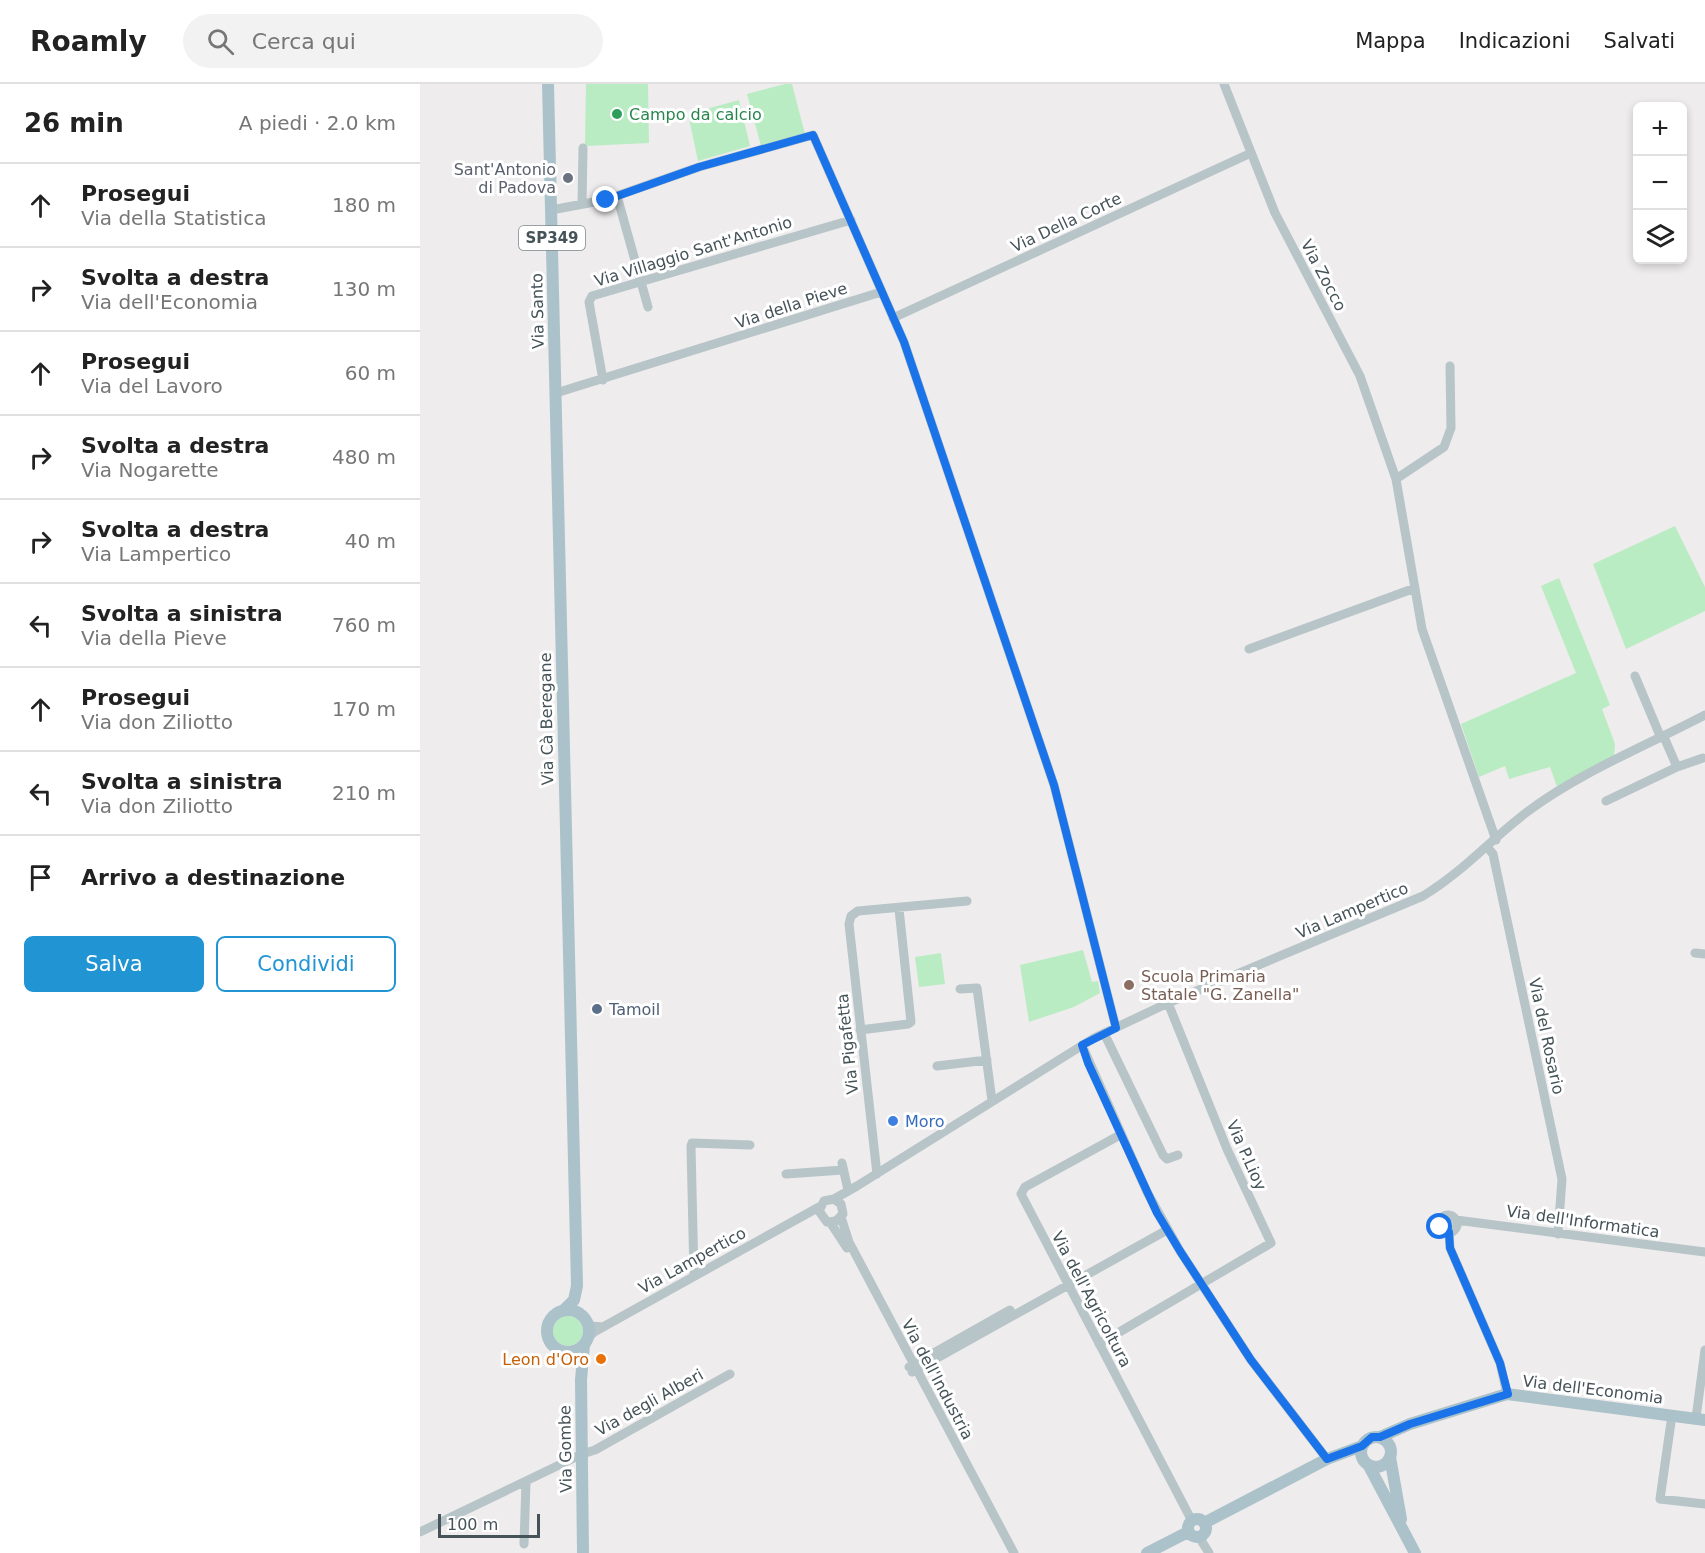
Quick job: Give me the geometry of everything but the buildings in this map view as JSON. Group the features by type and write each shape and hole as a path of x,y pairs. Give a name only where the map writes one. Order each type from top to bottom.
{"main road":[{"name":"Via Santo","path":"548,84 556,393"},
{"name":"Via Cà Beregane","path":"556,393 570,1044 578,1286"},
{"path":"578,1286 574,1300 552,1318 548,1328 549,1340 573,1361 581,1380"},
{"path":"556,1348 574,1351 586,1341 585,1319 578,1286"},
{"path":"563,1311 574,1311 585,1319"},
{"name":"Via Gombe","path":"583,1553 581,1380 586,1341"},
{"name":"Via dell'Economia","path":"1380,1437 1410,1424 1508,1394 1700,1419"},
{"path":"1327,1459 1384,1465 1410,1424"},
{"path":"1147,1553 1327,1459 1362,1446 1368,1439 1380,1437 1388,1443 1391,1454 1403,1529"},
{"path":"1362,1446 1361,1455 1415,1553"}],"street":[{"name":"Via Zocco","path":"1224,84 1275,213 1360,376 1396,479 1422,629 1496,840"},
{"path":"551,210 617,196 699,167 813,135 904,342 1054,785 1116,1028"},
{"path":"582,204 583,148"},
{"name":"Via Della Corte","path":"893,318 1251,153"},
{"path":"617,196 648,306"},
{"name":"Via Villaggio Sant'Antonio","path":"603,380 589,302 592,296 851,220"},
{"name":"Via della Pieve","path":"556,393 881,292"},
{"path":"1396,479 1444,447 1451,428 1450,366"},
{"path":"1249,649 1415,588"},
{"path":"1635,676 1677,766"},
{"name":"Via Lampertico","path":"586,1341 603,1327 819,1207 826,1200 834,1199 877,1174 1104,1033 1168,1002 1423,896 1453,878 1527,812 1557,793 1705,715"},
{"path":"1606,801 1677,766 1703,758"},
{"name":"Via del Rosario","path":"1487,847 1493,854 1562,1179 1558,1234"},
{"path":"860,1030 911,1022 899,909 967,901"},
{"name":"Via Pigafetta","path":"877,1174 849,924 855,912 899,909"},
{"path":"960,988 977,988 992,1101"},
{"name":"Via P.Lioy","path":"1168,1002 1227,1149 1271,1243 1201,1285"},
{"path":"1104,1033 1163,1155 1167,1159 1178,1155"},
{"path":"1082,1045 1120,1135 1167,1230 1251,1360 1327,1459"},
{"path":"937,1066 987,1060"},
{"name":"Via dell'Agricoltura","path":"1120,1135 1025,1187 1021,1194 1209,1553"},
{"path":"694,1276 692,1143 750,1145"},
{"path":"786,1174 843,1167 853,1188"},
{"name":"Via Lampertico","path":"795,1219 815,1216 826,1220 842,1213 853,1188"},
{"path":"834,1199 842,1213"},
{"path":"819,1207 826,1220"},
{"name":"Via dell'Industria","path":"842,1213 849,1242 1009,1553"},
{"path":"1447,1215 1456,1220 1456,1228 1449,1232 1440,1227 1441,1220 1447,1215"},
{"name":"Via dell'Industria","path":"826,1220 845,1245 1014,1553"},
{"name":"Via dell'Informatica","path":"1456,1220 1705,1252"},
{"path":"913,1368 1066,1282 1167,1230"},
{"path":"1449,1232 1450,1248 1500,1363 1508,1394"},
{"path":"1099,1344 1201,1285"},
{"path":"585,1319 591,1326 603,1327"},
{"path":"1700,1419 1705,1350"},
{"name":"Via degli Alberi","path":"420,1531 582,1454 595,1450 730,1374"},
{"path":"1672,1415 1660,1499 1705,1504"},
{"path":"524,1544 526,1482"}],"green space":[{"name":"Campo da calcio","path":"586,84 648,84 649,143 585,146"},
{"path":"792,84 805,134 761,146 747,94"},
{"path":"739,100 750,146 698,161 688,114"},
{"path":"1675,526 1705,587 1705,611 1626,649 1593,564"},
{"path":"1559,578 1610,705 1602,709 1615,744 1614,757 1557,787 1550,767 1509,779 1505,766 1479,777 1461,724 1576,673 1541,586"},
{"path":"1083,950 1092,982 1098,981 1100,993 1074,1007 1029,1022 1020,965"},
{"path":"941,953 945,984 919,987 915,957"},
{"path":"568,1316 579,1320 583,1331 579,1342 568,1346 557,1342 553,1331 557,1320"}],"place":[{"name":"Campo da calcio","path":"617,114"},
{"name":"Sant'Antonio di Padova","path":"568,178"},
{"name":"Scuola Primaria Statale \"G. Zanella\"","path":"1129,985"},
{"name":"Tamoil","path":"597,1009"},
{"name":"Moro","path":"893,1121"},
{"name":"Leon d'Oro","path":"601,1359"}],"route":[{"path":"606,200 699,167 813,135 904,342 1054,785 1116,1028 1082,1045 1088,1063 1157,1213 1251,1360 1327,1459 1362,1446 1372,1437 1380,1437 1410,1424 1491,1397 1508,1394 1500,1363 1450,1248 1449,1232 1440,1227"}]}
